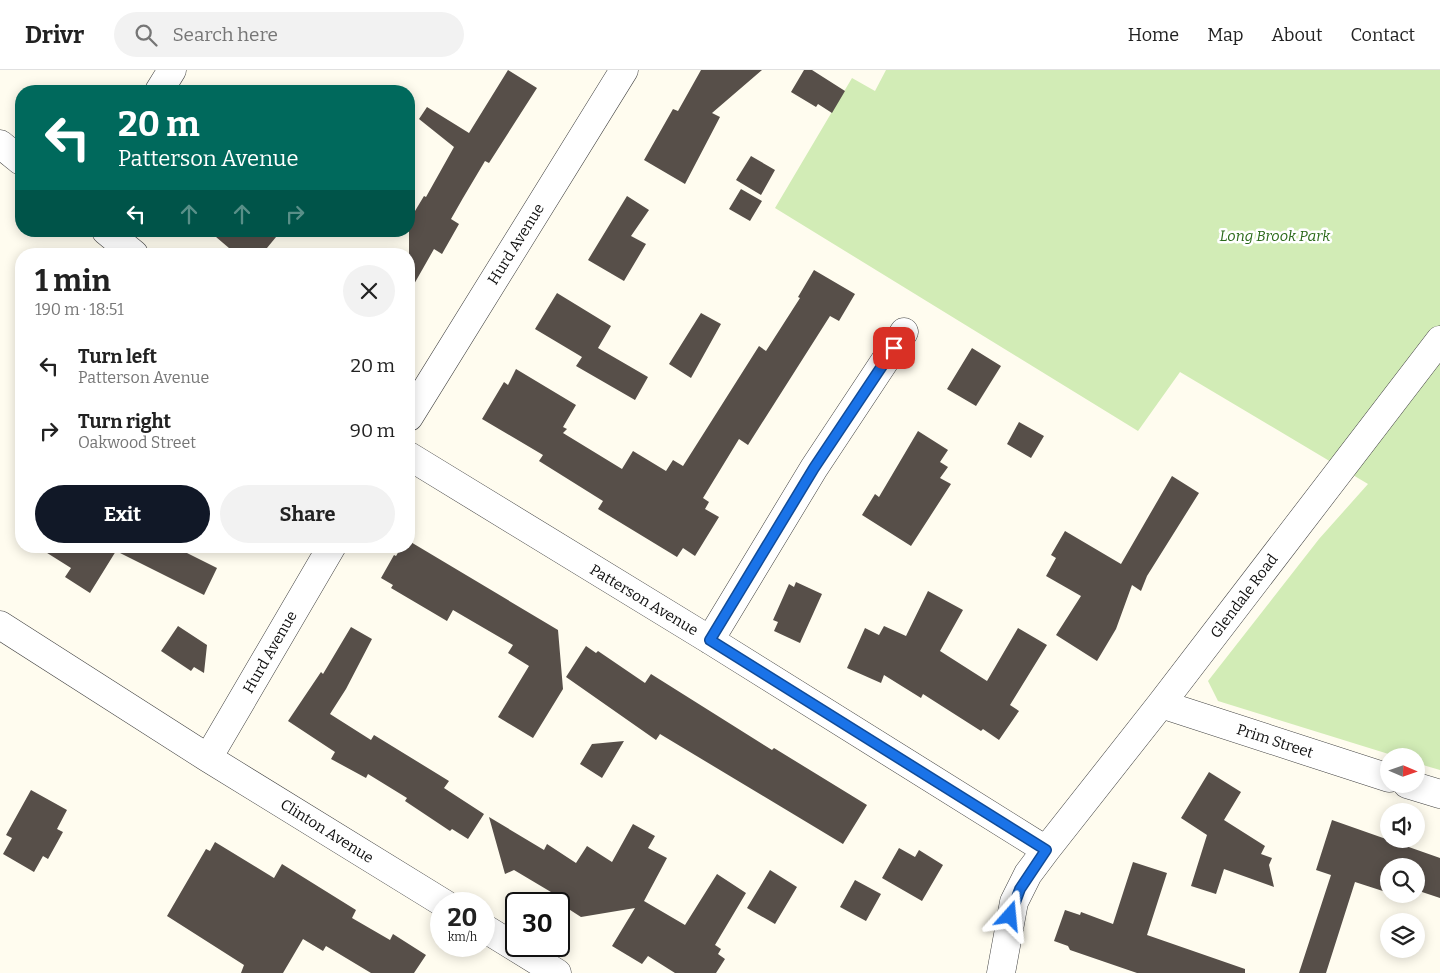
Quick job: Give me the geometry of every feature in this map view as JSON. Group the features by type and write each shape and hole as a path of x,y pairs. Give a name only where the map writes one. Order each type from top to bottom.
{"street":[{"path":"163,85 172,70"},
{"name":"Hurd Avenue","path":"415,408 624,70"},
{"path":"0,144 15,156"},
{"path":"113,237 127,248"},
{"path":"710,640 814,468 904,332"},
{"name":"Glendale Road","path":"1046,850 1161,704 1440,340"},
{"name":"Patterson Avenue","path":"415,460 710,640 1046,850"},
{"name":"Hurd Avenue","path":"208,758 328,553"},
{"name":"Clinton Avenue","path":"0,625 208,758 430,895"},
{"name":"Prim Street","path":"1161,704 1380,775"},
{"path":"1425,789 1440,794"},
{"path":"1001,973 1014,902 1028,874 1046,850"},
{"path":"495,935 557,973"}],"green space":[{"name":"Long Brook Park","path":"886,70 1440,70 1440,770 1425,766 1425,748 1380,748 1380,751 1218,701 1208,681 1319,539 1368,484 1180,372 1138,431 775,208 852,78 875,91"}],"building":[{"path":"508,70 537,88 489,163 485,161 463,198 451,219 459,224 442,254 434,249 415,282 415,248 409,248 409,237 415,237 415,211 424,196 426,197 454,147 419,119 427,107 469,133"},
{"path":"701,70 762,70 712,113 720,117 685,184 644,160 673,109 678,111"},
{"path":"804,70 812,70 845,91 832,113 818,104 816,107 791,92"},
{"path":"751,156 775,170 761,195 736,180"},
{"path":"741,189 762,201 750,221 729,209"},
{"path":"627,196 649,210 631,236 646,244 624,281 588,260"},
{"path":"216,237 276,237 267,248 229,248"},
{"path":"814,270 855,294 839,321 830,316 748,445 739,439 703,498 709,502 705,509 719,517 695,556 683,548 677,557 598,509 603,501 539,461 543,455 482,419 504,382 508,385 516,369 576,405 563,427 567,429 563,433 622,469 633,451 666,471 673,460 683,466 759,346 766,351 800,298 798,297"},
{"path":"557,293 611,326 598,348 648,377 635,400 576,366 582,357 535,329"},
{"path":"701,313 721,324 691,378 669,364"},
{"path":"972,348 1001,366 976,406 947,389"},
{"path":"1019,422 1044,436 1031,458 1007,444"},
{"path":"918,431 948,450 940,462 948,467 940,478 951,484 911,546 862,515 875,494 879,497"},
{"path":"1172,476 1199,493 1147,576 1141,591 1132,585 1116,629 1097,661 1056,635 1081,596 1046,576 1056,558 1051,555 1065,531 1121,564"},
{"path":"415,545 558,630 563,689 533,738 498,717 529,666 508,653 513,645 453,610 447,621 391,588 393,585 381,578 394,555 396,556 398,553 415,553"},
{"path":"47,553 115,553 90,593 65,577 71,568"},
{"path":"120,553 187,553 217,568 204,595"},
{"path":"796,582 822,594 800,643 774,631 778,622 773,620 789,584 794,587"},
{"path":"928,591 963,610 940,651 987,681 1018,628 1047,645 1010,705 1019,711 999,740 983,729 981,731 923,694 921,698 884,675 881,683 847,668 865,628 879,635 884,626 906,636"},
{"path":"178,626 207,645 204,673 194,667 191,671 161,651"},
{"path":"351,627 372,639 346,689 330,714 371,740 374,735 449,781 444,788 484,814 468,839 452,829 450,831 405,801 407,798 368,774 366,778 331,759 335,752 288,721 321,672 323,674"},
{"path":"586,646 596,653 598,651 645,683 651,674 772,750 774,748 867,805 843,844 660,734 656,740 566,677"},
{"path":"624,741 602,778 580,764 592,744"},
{"path":"1209,772 1241,792 1224,820 1265,846 1261,854 1272,858 1269,865 1274,887 1224,869 1216,894 1191,886 1207,835 1181,818"},
{"path":"31,790 67,810 57,829 63,832 48,859 43,856 34,872 3,854 12,838 6,835"},
{"path":"489,817 544,850 547,844 576,863 587,846 612,862 633,824 655,836 648,848 667,858 644,901 685,925 717,874 746,893 715,945 721,949 718,954 725,959 716,973 675,973 648,956 642,964 612,946 635,908 581,917 570,910 570,892 551,892 514,870 505,874"},
{"path":"1332,820 1380,837 1380,848 1412,848 1440,858 1440,898 1425,893 1425,858 1380,858 1380,890 1355,882 1326,973 1299,973 1331,875 1316,870"},
{"path":"215,842 274,878 282,864 356,910 352,918 390,940 393,934 426,955 414,973 371,973 326,946 323,951 303,939 283,973 241,973 244,965 167,916 206,849 210,851"},
{"path":"899,848 915,857 919,850 943,865 922,901 882,878"},
{"path":"1133,862 1167,873 1147,935 1245,969 1245,973 1137,973 1070,950 1068,946 1054,941 1065,910 1080,915 1081,912 1113,924"},
{"path":"770,870 797,887 775,924 747,908"},
{"path":"855,880 881,894 866,921 840,907"}],"route":[{"path":"894,348 814,468 710,640 1046,850 1028,874 1014,902 1010,916"}]}
